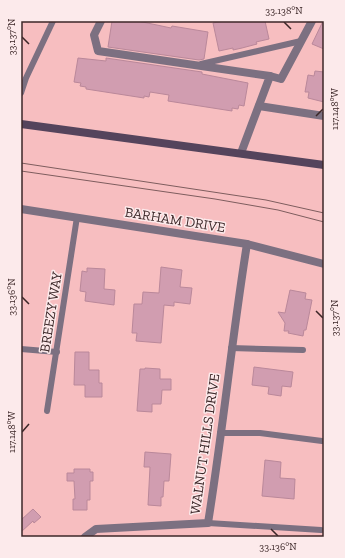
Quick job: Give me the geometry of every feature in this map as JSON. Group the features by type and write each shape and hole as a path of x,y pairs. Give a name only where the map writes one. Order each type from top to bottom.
{"main road":[{"path":"21,124 324,165"}],"street":[{"path":"101,21 94,35 98,51 281,78 312,21"},
{"path":"241,154 270,76"},
{"path":"259,106 324,116"},
{"name":"BARHAM DRIVE","path":"21,209 247,244 324,264"},
{"name":"WALNUT HILLS DRIVE","path":"85,537 96,529 208,523 231,348 247,244"}],"lane":[{"path":"21,93 23,77 53,21"},
{"path":"197,65 301,41"},
{"name":"BREEZY WAY","path":"47,411 77,217"},
{"path":"231,348 303,350"},
{"path":"21,349 57,352"},
{"path":"220,433 260,433 322,441"},
{"path":"208,523 321,530"}],"building":[{"path":"112,21 138,21 171,28 172,26 208,32 204,59 199,60 108,47"},
{"path":"224,21 265,21 269,39 256,42 257,44 242,48 219,51 213,23"},
{"path":"324,21 324,49 312,44"},
{"path":"78,58 106,61 106,58 202,72 202,74 248,83 244,106 239,105 238,109 232,108 232,111 168,101 169,95 150,92 149,97 144,96 144,98 86,89 86,87 80,86 81,83 74,82"},
{"path":"315,71 324,72 324,102 308,98 309,92 305,92 308,75 314,76"},
{"path":"161,267 182,270 180,287 192,288 190,304 174,302 174,306 164,305 161,343 136,341 137,333 132,333 134,304 142,304 143,292 159,293"},
{"path":"87,268 105,269 104,289 115,290 114,305 85,301 86,292 80,291 82,271 87,272"},
{"path":"290,290 306,293 305,299 312,300 306,330 304,330 303,336 288,333 289,331 284,331 285,323 278,312 285,313"},
{"path":"75,352 89,352 89,370 99,370 99,383 102,383 102,397 85,397 85,385 74,385"},
{"path":"254,367 293,372 291,387 282,386 281,396 268,394 269,387 252,385"},
{"path":"140,369 160,369 160,379 171,379 171,390 162,390 161,404 152,404 152,412 137,411"},
{"path":"145,452 171,454 169,481 164,481 161,506 148,505 150,467 144,467"},
{"path":"265,460 281,462 280,478 295,479 294,499 262,496"},
{"path":"74,469 90,469 90,472 93,472 93,481 90,481 90,500 87,500 87,510 73,510 73,499 75,499 74,481 67,481 67,473 74,473"},
{"path":"33,509 41,517 34,523 33,521 21,532 21,520"}],"tram line":[{"path":"21,163 266,200 324,213"},
{"path":"21,171 215,199 278,210 324,222"}]}
